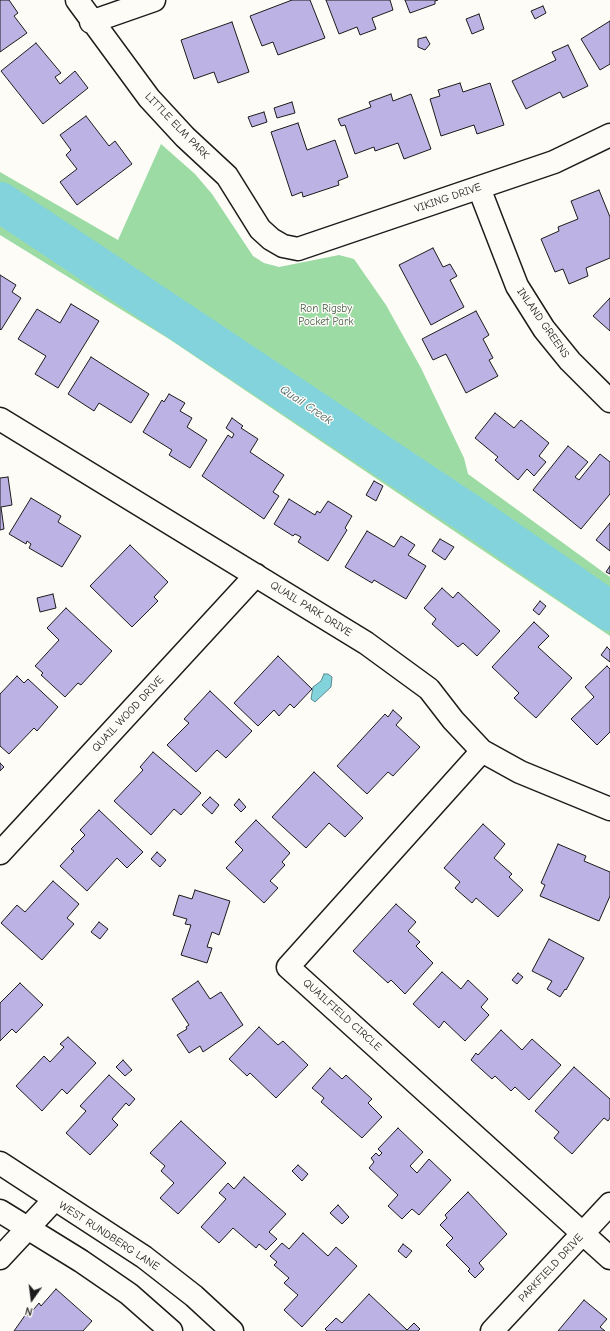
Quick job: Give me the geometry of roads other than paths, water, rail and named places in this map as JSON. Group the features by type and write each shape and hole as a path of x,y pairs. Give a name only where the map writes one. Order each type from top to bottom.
{"street":[{"name":"LITTLE ELM PARK","path":"77,0 91,22 149,98 185,137 227,176 260,229 283,246"},
{"path":"91,22 154,0"},
{"name":"VIKING DRIVE","path":"283,246 298,249 479,188 554,162 610,135"},
{"name":"INLAND GREENS","path":"479,188 517,286 544,329 570,361 610,401"},
{"name":"QUAIL PARK DRIVE","path":"0,419 366,643 429,689 453,720 482,751 520,772 610,809"},
{"name":"QUAIL WOOD DRIVE","path":"0,853 256,575"},
{"name":"QUAILFIELD CIRCLE","path":"482,751 288,967 610,1258"},
{"name":"WEST RUNDBERG LANE","path":"0,1163 54,1200 144,1257 194,1296 232,1331"},
{"path":"0,1258 54,1200"},
{"name":"PARKFIELD DRIVE","path":"492,1331 610,1204"},
{"path":"0,1211 81,1261 129,1294 172,1331"}],"water":[{"path":"324,674 328,674 332,677 331,687 315,702 311,699 313,687 321,681"}],"waterway":[{"name":"Quail Creek","path":"0,202 483,523 610,611"}],"park label":[{"name":"Ron Rigsby Pocket Park","path":"326,315"}]}
